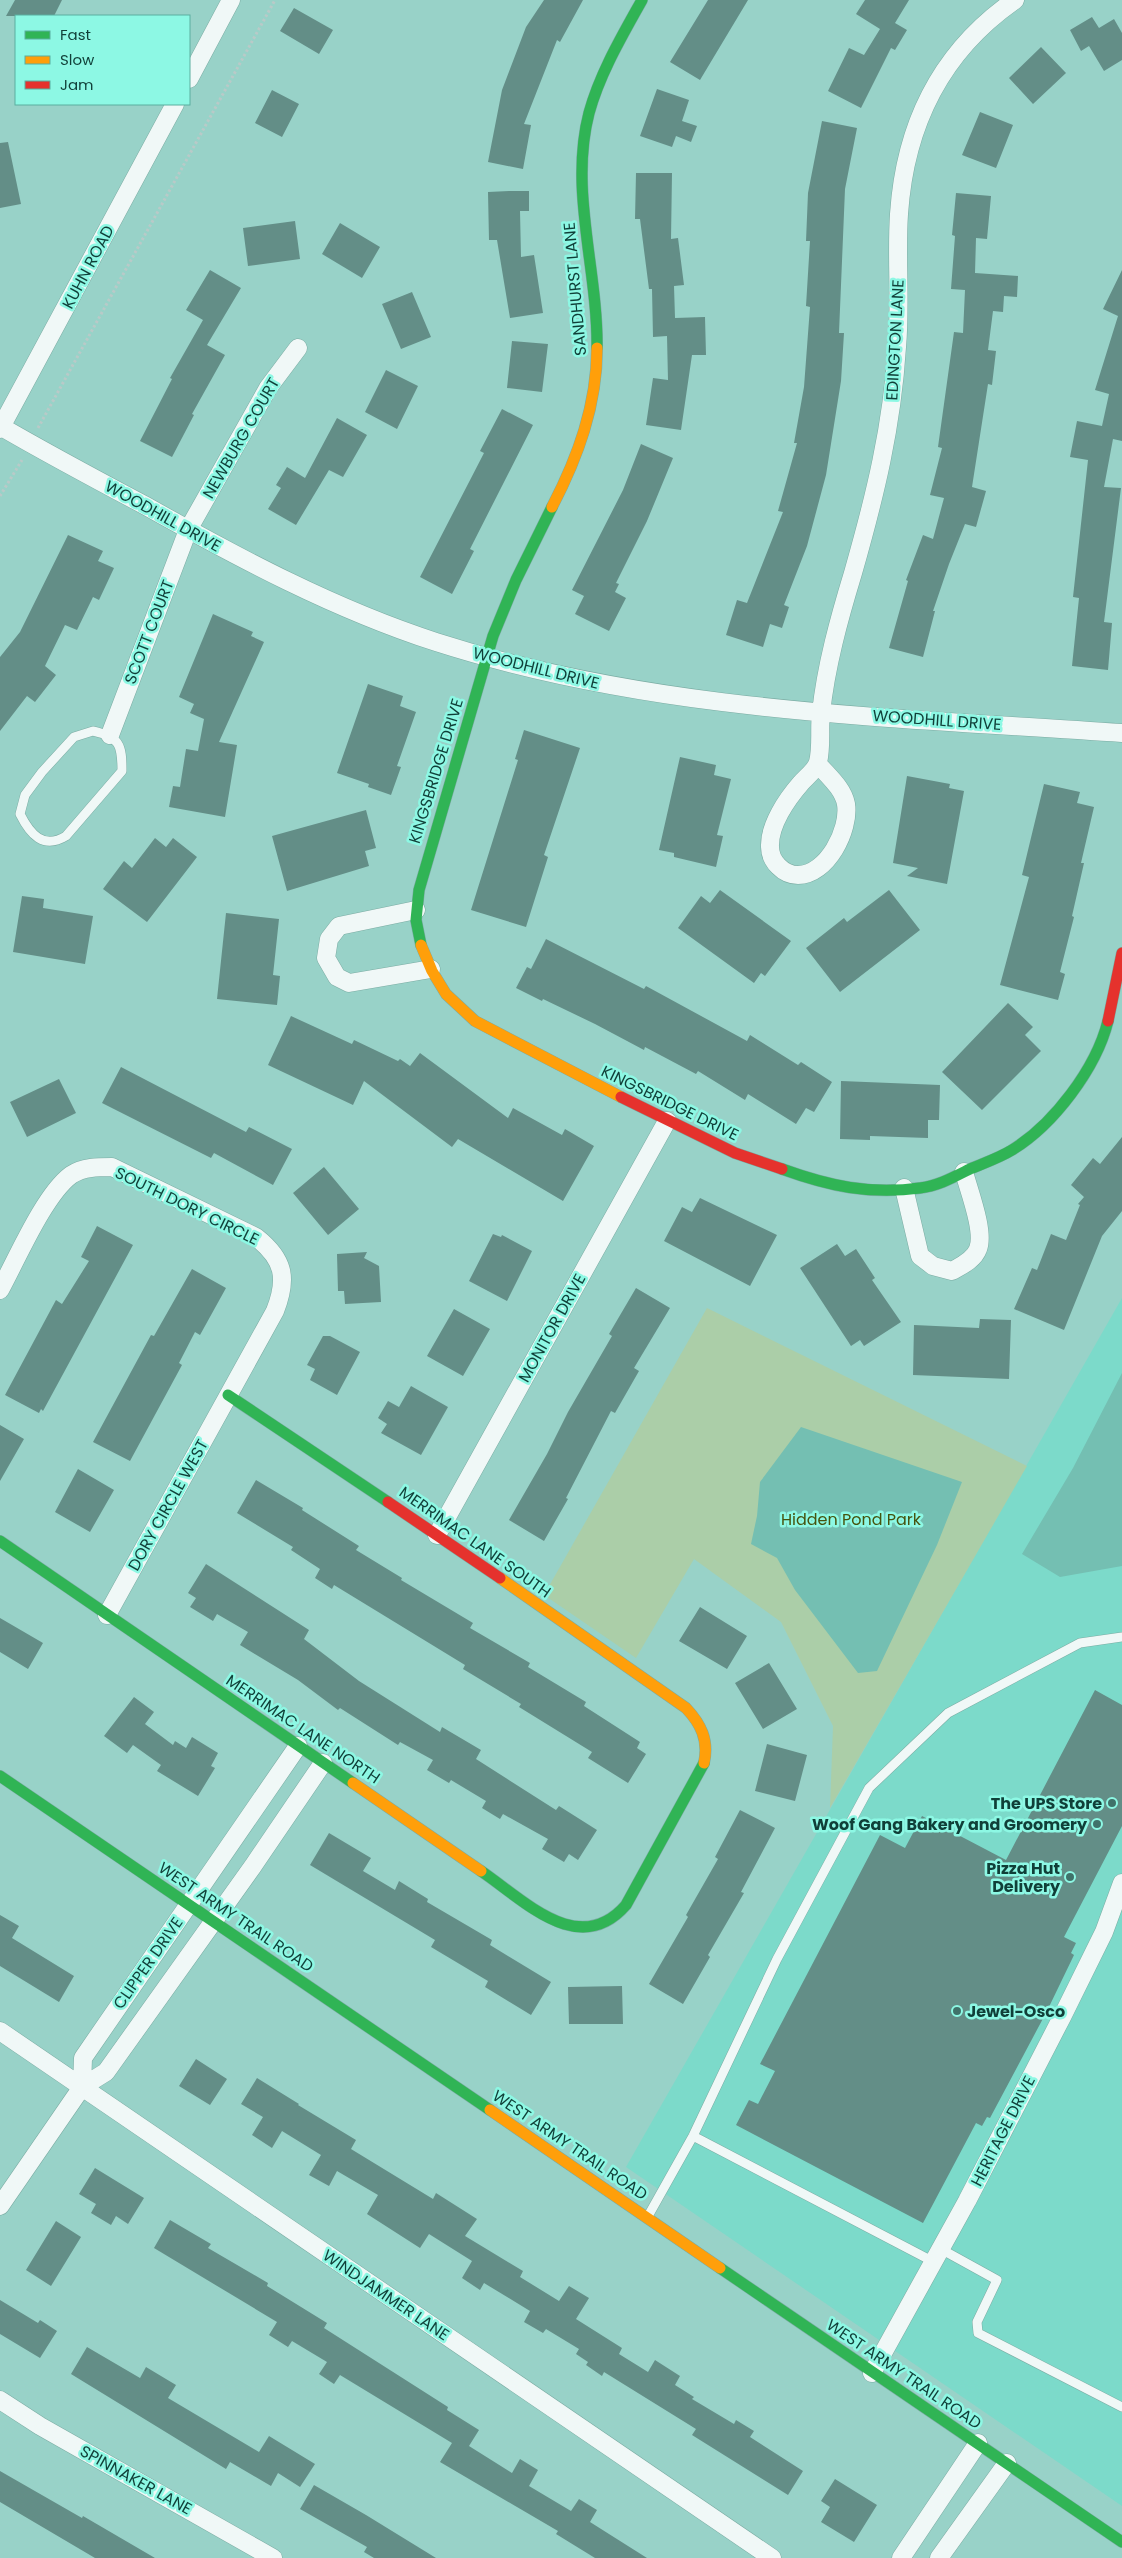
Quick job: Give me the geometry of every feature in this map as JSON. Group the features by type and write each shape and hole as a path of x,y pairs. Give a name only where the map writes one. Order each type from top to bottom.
{"street":[{"path":"190,77 231,0"},
{"name":"SANDHURST LANE","path":"488,656 511,590 575,457 593,403 599,340 582,186 585,132 591,104 610,58 642,0"},
{"name":"EDINGTON LANE","path":"818,764 821,712 840,616 877,488 892,410 898,344 899,216 906,158 918,118 941,74 966,41 1015,0"},
{"name":"KUHN ROAD","path":"0,428 174,105"},
{"name":"NEWBURG COURT","path":"188,530 268,388 298,348"},
{"name":"WOODHILL DRIVE","path":"0,428 188,530 347,609 435,642 540,672 640,692 821,712 1122,733"},
{"name":"SCOTT COURT","path":"110,734 188,530"},
{"name":"KINGSBRIDGE DRIVE","path":"488,656 426,862 416,910 425,953 431,969 454,1003 478,1023 667,1122 735,1153 811,1181 871,1190 904,1188 943,1182 1012,1150 1051,1118 1080,1080 1107,1024 1122,953"},
{"path":"818,764 839,788 846,804 846,819 834,851 822,866 810,872 797,875 787,872 775,863 770,846 780,813 796,789 818,764"},
{"path":"416,910 339,926 329,939 326,958 337,977 349,983 379,980 431,969"},
{"name":"MONITOR DRIVE","path":"437,1535 667,1122"},
{"name":"SOUTH DORY CIRCLE","path":"0,1290 55,1191 72,1174 91,1168 112,1167 256,1237 272,1250 280,1267 282,1288 280,1297 228,1395"},
{"path":"904,1188 920,1256 933,1266 952,1271 966,1264 978,1251 981,1237 964,1172"},
{"name":"MERRIMAC LANE SOUTH","path":"228,1395 437,1535 686,1708 699,1722 704,1730 706,1749 702,1769 626,1905 607,1924 592,1929"},
{"name":"DORY CIRCLE WEST","path":"107,1615 228,1395"},
{"name":"MERRIMAC LANE NORTH","path":"0,1541 551,1919 564,1926 592,1929"},
{"name":"CLIPPER DRIVE","path":"82,2087 83,2058 298,1746"},
{"name":"CLIPPER DRIVE","path":"0,2206 82,2087 106,2072 323,1763"},
{"name":"WEST ARMY TRAIL ROAD","path":"0,1776 1122,2542"},
{"name":"HERITAGE DRIVE","path":"872,2373 935,2255 967,2201 1104,1932 1117,1911 1122,1883"},
{"name":"WINDJAMMER LANE","path":"0,2031 772,2558"},
{"name":"SPINNAKER LANE","path":"0,2400 40,2426 273,2558"},
{"path":"901,2558 978,2444"},
{"path":"938,2558 1007,2463"}],"lane":[{"path":"93,731 110,734 122,749 122,771 66,836 56,842 40,840 26,827 20,814 25,796 42,772 74,737 93,731"},
{"path":"647,2218 693,2136 778,1959 869,1788 948,1713 1080,1643 1122,1637"},
{"path":"693,2136 935,2255 997,2280 977,2322 978,2333 1122,2407"}],"path":[{"path":"42,421 276,0"},
{"path":"0,496 20,464"}],"shaded area":[{"path":"1122,1298 1122,2506 626,2167"},
{"path":"1122,1373 1122,1566 1060,1577 1022,1554 1073,1468"},
{"path":"801,1427 962,1482 937,1545 877,1671 858,1673 795,1590 777,1558 751,1544 757,1516 760,1482"}],"green space":[{"name":"Hidden Pond Park","path":"707,1308 1027,1466 830,1808 833,1726 781,1622 694,1559 636,1658 544,1595"}],"building":[{"path":"15,0 62,0 54,15 6,16"},
{"path":"544,0 583,0 560,42 557,40 524,124 531,125 523,169 488,162 502,90 526,27"},
{"path":"708,0 748,0 700,80 670,62"},
{"path":"865,0 909,0 895,23 907,30 895,50 891,48 861,108 828,91 849,48 864,55 880,29 856,14"},
{"path":"294,8 333,30 319,54 280,31"},
{"path":"1092,17 1099,28 1114,19 1122,33 1122,60 1104,71 1089,46 1081,51 1070,30"},
{"path":"1041,47 1066,73 1033,104 1009,78"},
{"path":"657,89 689,100 682,121 697,126 691,142 676,136 672,147 640,136"},
{"path":"272,90 299,104 282,137 255,123"},
{"path":"980,112 1013,125 996,168 962,155"},
{"path":"822,121 857,128 845,189 839,333 844,333 841,381 826,475 807,546 784,605 789,607 782,628 770,624 763,647 726,635 737,600 747,603 783,512 778,511 797,443 794,443 804,387 810,307 806,306 810,241 806,241 808,193"},
{"path":"8,142 21,204 0,208 0,143"},
{"path":"636,173 672,173 671,239 678,238 684,285 674,286 675,318 705,317 706,355 692,355 681,430 646,425 653,378 668,380 667,336 653,337 652,289 649,289 640,219 635,219"},
{"path":"529,191 529,211 520,211 521,257 534,255 543,313 510,318 497,240 489,240 488,192"},
{"path":"956,193 991,196 987,239 976,238 975,273 1018,276 1017,297 1004,296 1003,312 993,311 988,350 996,351 992,385 988,384 972,487 986,491 976,527 965,524 949,564 933,611 935,611 923,657 889,648 908,581 906,580 923,535 933,539 944,498 930,495 942,448 938,447 954,332 963,333 965,290 951,289 955,236 952,235"},
{"path":"295,221 300,259 248,266 243,228"},
{"path":"340,223 380,247 362,278 322,254"},
{"path":"210,270 241,288 207,345 225,355 192,414 194,415 172,457 140,441 172,379 170,378 203,320 186,310"},
{"path":"1122,270 1122,441 1113,439 1104,487 1121,488 1104,622 1112,623 1108,670 1072,666 1079,598 1073,597 1088,460 1070,457 1077,421 1102,426 1109,394 1095,390 1118,316 1103,309"},
{"path":"412,292 431,337 401,349 382,304"},
{"path":"512,341 548,344 542,392 507,388"},
{"path":"386,370 418,386 397,429 365,412"},
{"path":"502,409 533,425 470,549 474,551 452,594 420,577 484,453 480,451"},
{"path":"337,418 367,435 343,477 329,470 296,525 268,509 281,488 276,485 287,467 305,478"},
{"path":"641,444 673,458 647,521 616,583 619,584 615,592 626,598 609,631 575,614 584,596 572,590 623,490"},
{"path":"68,535 103,551 98,561 114,568 99,600 93,597 77,630 65,625 45,666 56,675 35,702 27,696 0,731 0,657 20,632"},
{"path":"213,614 253,632 251,636 264,642 219,742 237,745 225,817 169,807 173,786 180,787 186,749 198,751 204,719 190,713 194,704 179,697"},
{"path":"368,684 403,696 400,706 416,712 397,766 401,767 391,795 368,787 369,784 337,773"},
{"path":"524,730 580,748 544,855 548,857 526,927 471,910 518,760 515,759"},
{"path":"680,757 716,765 714,775 731,779 717,835 723,836 716,867 674,857 674,853 659,850"},
{"path":"907,776 950,784 949,788 964,791 947,884 907,876 918,868 893,863"},
{"path":"1044,784 1080,792 1077,803 1094,807 1081,863 1084,863 1072,916 1074,917 1060,972 1065,974 1058,1000 1000,985 1029,877 1022,875"},
{"path":"366,810 376,848 365,851 369,866 287,891 272,836"},
{"path":"155,838 166,847 173,838 197,857 147,922 103,889 124,861 132,868"},
{"path":"720,890 791,941 765,976 761,973 754,983 678,928 701,896 710,903"},
{"path":"889,890 920,930 840,992 806,948 844,918 847,922"},
{"path":"22,896 44,899 43,908 93,916 85,964 13,952"},
{"path":"226,913 279,919 273,975 280,976 277,1005 217,999"},
{"path":"546,939 644,989 646,986 747,1041 750,1035 798,1065 801,1062 832,1082 814,1112 806,1108 796,1124 748,1094 745,1100 698,1071 696,1074 645,1047 644,1050 595,1024 516,988 527,967 531,969"},
{"path":"1008,1003 1033,1027 1025,1035 1041,1051 982,1110 942,1072"},
{"path":"291,1016 352,1044 354,1040 398,1061 400,1059 410,1066 420,1053 508,1118 513,1108 562,1135 565,1129 594,1146 563,1201 458,1139 452,1147 364,1081 353,1105 268,1065"},
{"path":"121,1067 246,1132 249,1127 292,1149 273,1185 214,1153 211,1158 102,1103"},
{"path":"59,1079 76,1113 27,1137 10,1102"},
{"path":"841,1081 940,1085 939,1120 928,1120 928,1138 870,1136 870,1140 840,1139"},
{"path":"1122,1137 1122,1211 1102,1236 1064,1330 1014,1309 1032,1268 1037,1270 1051,1234 1066,1240 1080,1205 1078,1204 1084,1197 1071,1185 1093,1158 1100,1164"},
{"path":"324,1167 359,1209 328,1235 293,1193"},
{"path":"700,1198 777,1235 750,1286 664,1241 682,1207 692,1212"},
{"path":"97,1226 133,1245 43,1411 41,1409 39,1413 5,1395 56,1300 62,1304 89,1261 81,1257"},
{"path":"493,1234 501,1237 502,1235 532,1251 507,1301 469,1281"},
{"path":"837,1244 845,1256 856,1249 875,1278 872,1280 901,1322 864,1346 860,1340 851,1346 800,1268"},
{"path":"367,1252 364,1258 379,1266 381,1302 345,1304 344,1291 338,1291 337,1254"},
{"path":"192,1269 226,1288 200,1335 195,1332 179,1363 182,1365 130,1461 93,1442 151,1335 154,1336"},
{"path":"636,1288 670,1308 634,1368 639,1371 615,1413 611,1411 566,1498 568,1499 544,1541 509,1520 612,1336 609,1334"},
{"path":"454,1309 490,1329 463,1376 427,1356"},
{"path":"980,1319 1011,1320 1009,1379 913,1375 914,1325 979,1328"},
{"path":"323,1336 330,1336 360,1352 337,1395 310,1380 315,1369 307,1365"},
{"path":"411,1386 448,1407 421,1455 381,1433 387,1424 378,1418 388,1401 399,1407"},
{"path":"0,1425 24,1439 0,1481"},
{"path":"78,1469 114,1490 90,1532 55,1512"},
{"path":"256,1480 303,1508 302,1510 359,1546 356,1550 402,1578 401,1580 473,1623 470,1628 530,1663 528,1667 586,1702 584,1706 640,1742 637,1748 646,1754 628,1783 588,1758 592,1752 519,1707 521,1704 463,1669 465,1665 334,1585 332,1589 315,1578 320,1569 291,1550 293,1547 237,1513"},
{"path":"206,1564 309,1630 304,1639 359,1681 440,1732 442,1727 481,1750 476,1759 556,1810 559,1806 597,1830 578,1860 569,1854 564,1862 542,1849 548,1839 503,1814 500,1819 482,1808 486,1801 451,1780 449,1783 427,1770 433,1760 400,1742 398,1745 340,1708 338,1710 298,1680 240,1645 248,1632 217,1614 213,1621 190,1607 196,1598 188,1593"},
{"path":"700,1607 747,1636 727,1669 679,1641"},
{"path":"0,1618 43,1643 28,1669 0,1652"},
{"path":"769,1663 797,1709 763,1729 735,1683"},
{"path":"1095,1690 1122,1705 1122,1826 1064,1937 1076,1943 1071,1953 1074,1955 1047,2011 990,2118 987,2117 982,2126 976,2123 923,2223 736,2125 749,2100 758,2104 775,2071 760,2064 880,1835 905,1848 922,1816 1006,1860"},
{"path":"134,1697 154,1712 145,1724 173,1745 175,1741 186,1748 192,1737 218,1753 211,1766 215,1768 198,1796 157,1771 161,1765 133,1745 127,1753 104,1736"},
{"path":"767,1744 807,1755 795,1801 755,1791"},
{"path":"740,1810 775,1828 741,1892 744,1893 708,1955 710,1957 683,2004 649,1984 688,1917 686,1915 718,1859 715,1857"},
{"path":"329,1833 371,1858 363,1871 395,1890 399,1881 428,1899 427,1902 492,1940 490,1945 551,1982 531,2015 485,1987 488,1981 431,1947 435,1940 310,1865"},
{"path":"0,1915 19,1926 12,1938 74,1976 59,2002 0,1966"},
{"path":"622,1986 623,2024 569,2024 568,1987"},
{"path":"196,2059 227,2079 210,2105 179,2086"},
{"path":"257,2078 356,2140 351,2149 433,2199 436,2193 477,2219 465,2236 523,2271 520,2277 559,2301 569,2286 589,2298 576,2319 622,2348 619,2354 648,2372 655,2360 680,2376 675,2385 694,2397 692,2399 734,2424 736,2420 754,2431 750,2437 803,2471 788,2495 692,2435 696,2429 604,2372 602,2376 586,2365 588,2362 576,2354 579,2349 546,2329 543,2333 524,2322 530,2311 484,2283 480,2290 462,2278 472,2261 429,2234 420,2248 367,2214 378,2195 337,2171 329,2186 309,2175 321,2155 282,2131 272,2148 252,2135 263,2117 241,2104"},
{"path":"95,2168 144,2198 128,2224 116,2216 111,2225 91,2213 96,2204 79,2194"},
{"path":"170,2220 211,2244 208,2248 268,2283 267,2286 327,2323 324,2328 448,2407 447,2410 479,2430 469,2446 512,2473 520,2459 538,2470 529,2486 571,2511 579,2499 597,2510 590,2522 647,2558 595,2558 556,2534 558,2531 440,2462 452,2443 340,2375 334,2384 319,2374 327,2362 292,2341 288,2347 269,2335 277,2322 154,2248"},
{"path":"56,2221 81,2237 51,2286 26,2270"},
{"path":"0,2300 38,2323 40,2320 57,2331 40,2358 0,2334"},
{"path":"87,2347 140,2378 146,2367 176,2385 168,2398 259,2452 269,2436 315,2464 300,2487 278,2473 271,2486 230,2462 226,2469 71,2374"},
{"path":"0,2471 155,2558 95,2558 0,2502"},
{"path":"835,2479 877,2505 854,2542 821,2522 830,2507 821,2501"},
{"path":"314,2485 436,2558 374,2558 364,2552 367,2547 300,2509"}],"traffic: fast":[{"path":"597,348 596,319 583,201 582,171 584,142 589,113 599,84 612,55 642,0"},
{"path":"421,945 416,920 419,890 493,636 516,580 552,507"},
{"path":"782,1169 816,1180 867,1190 902,1190 927,1187 940,1183 997,1158 1012,1150 1043,1126 1071,1094 1094,1058 1108,1021"},
{"path":"228,1395 388,1502"},
{"path":"0,1541 353,1783"},
{"path":"481,1871 533,1909 552,1919 571,1926 590,1927 608,1920 626,1905 704,1763"},
{"path":"0,1776 490,2110"},
{"path":"720,2268 1122,2542"}],"traffic: slow":[{"path":"552,507 578,450 590,410 594,390 597,348"},
{"path":"421,945 432,971 446,994 475,1021 621,1097"},
{"path":"500,1578 686,1708 700,1726 705,1747 704,1763"},
{"path":"353,1783 481,1871"},
{"path":"490,2110 720,2268"}],"traffic: jam":[{"path":"1108,1021 1122,953"},
{"path":"621,1097 735,1153 782,1169"},
{"path":"388,1502 500,1578"}],"place":[{"name":"The UPS Store","path":"1112,1803"},
{"name":"Woof Gang Bakery and Groomery","path":"1097,1824"},
{"name":"Pizza Hut Delivery","path":"1070,1877"},
{"name":"Jewel-Osco","path":"957,2011"}]}
